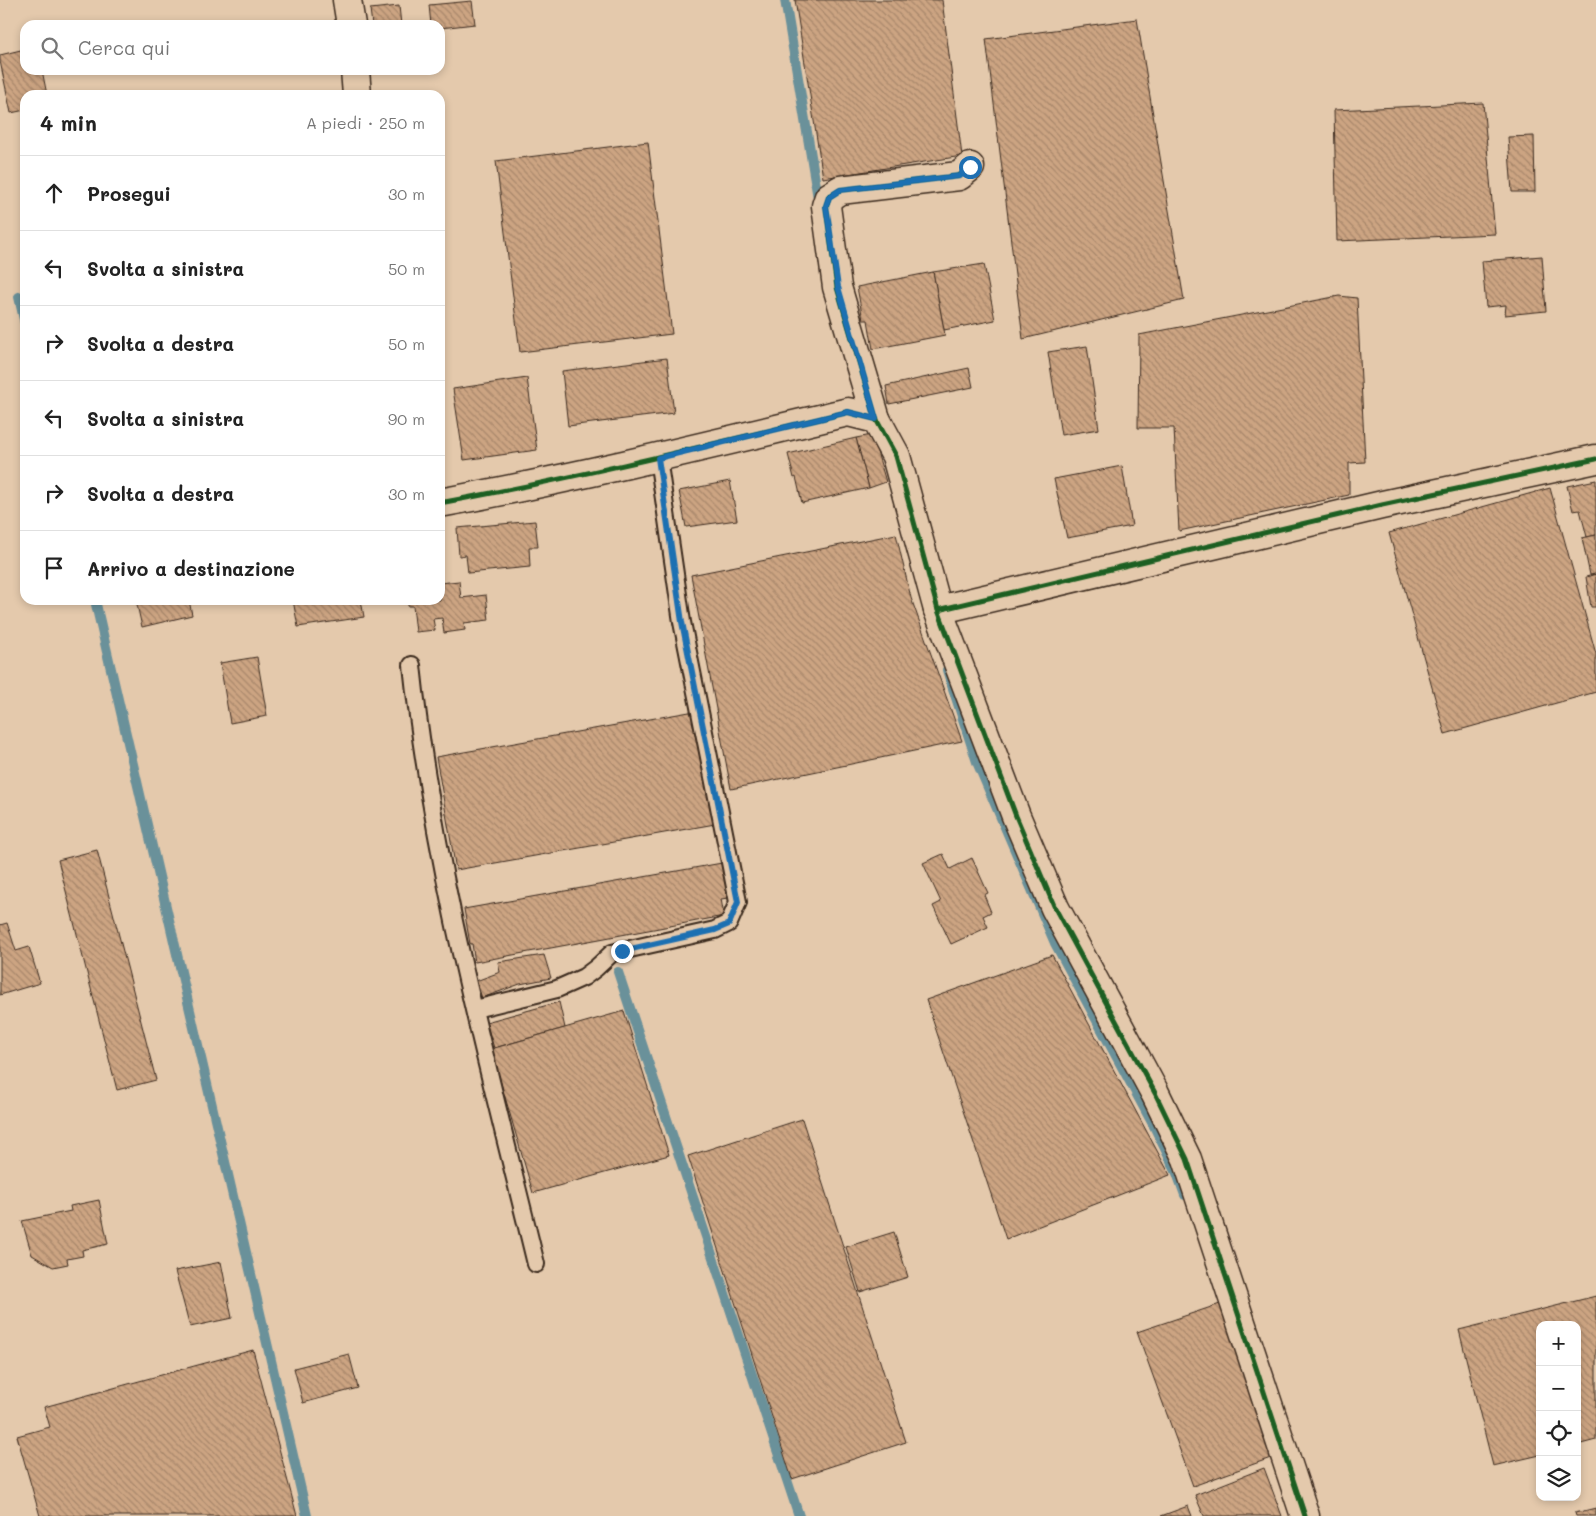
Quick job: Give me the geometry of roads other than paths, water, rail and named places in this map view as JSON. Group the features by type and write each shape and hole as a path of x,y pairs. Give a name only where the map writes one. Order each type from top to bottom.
{"street":[{"path":"347,0 351,20"},
{"path":"356,75 358,90"},
{"path":"970,167 960,176 840,190 829,197 826,206 838,287 876,419 896,456 938,610 1016,816 1055,908 1155,1093 1187,1159 1305,1516"},
{"path":"445,502 534,486 848,412 876,419"},
{"path":"938,610 1382,506 1596,459"}],"lane":[{"path":"475,1009 557,989 584,977 612,953 715,930 729,924 738,902 682,622 658,458"},
{"path":"412,665 427,785 454,916 536,1264"}],"waterway":[{"path":"785,0 819,204"},
{"path":"20,297 20,302"},
{"path":"96,605 307,1516"},
{"path":"947,670 977,762 1055,943 1154,1126 1177,1173 1185,1195"},
{"path":"618,972 799,1516"}]}
